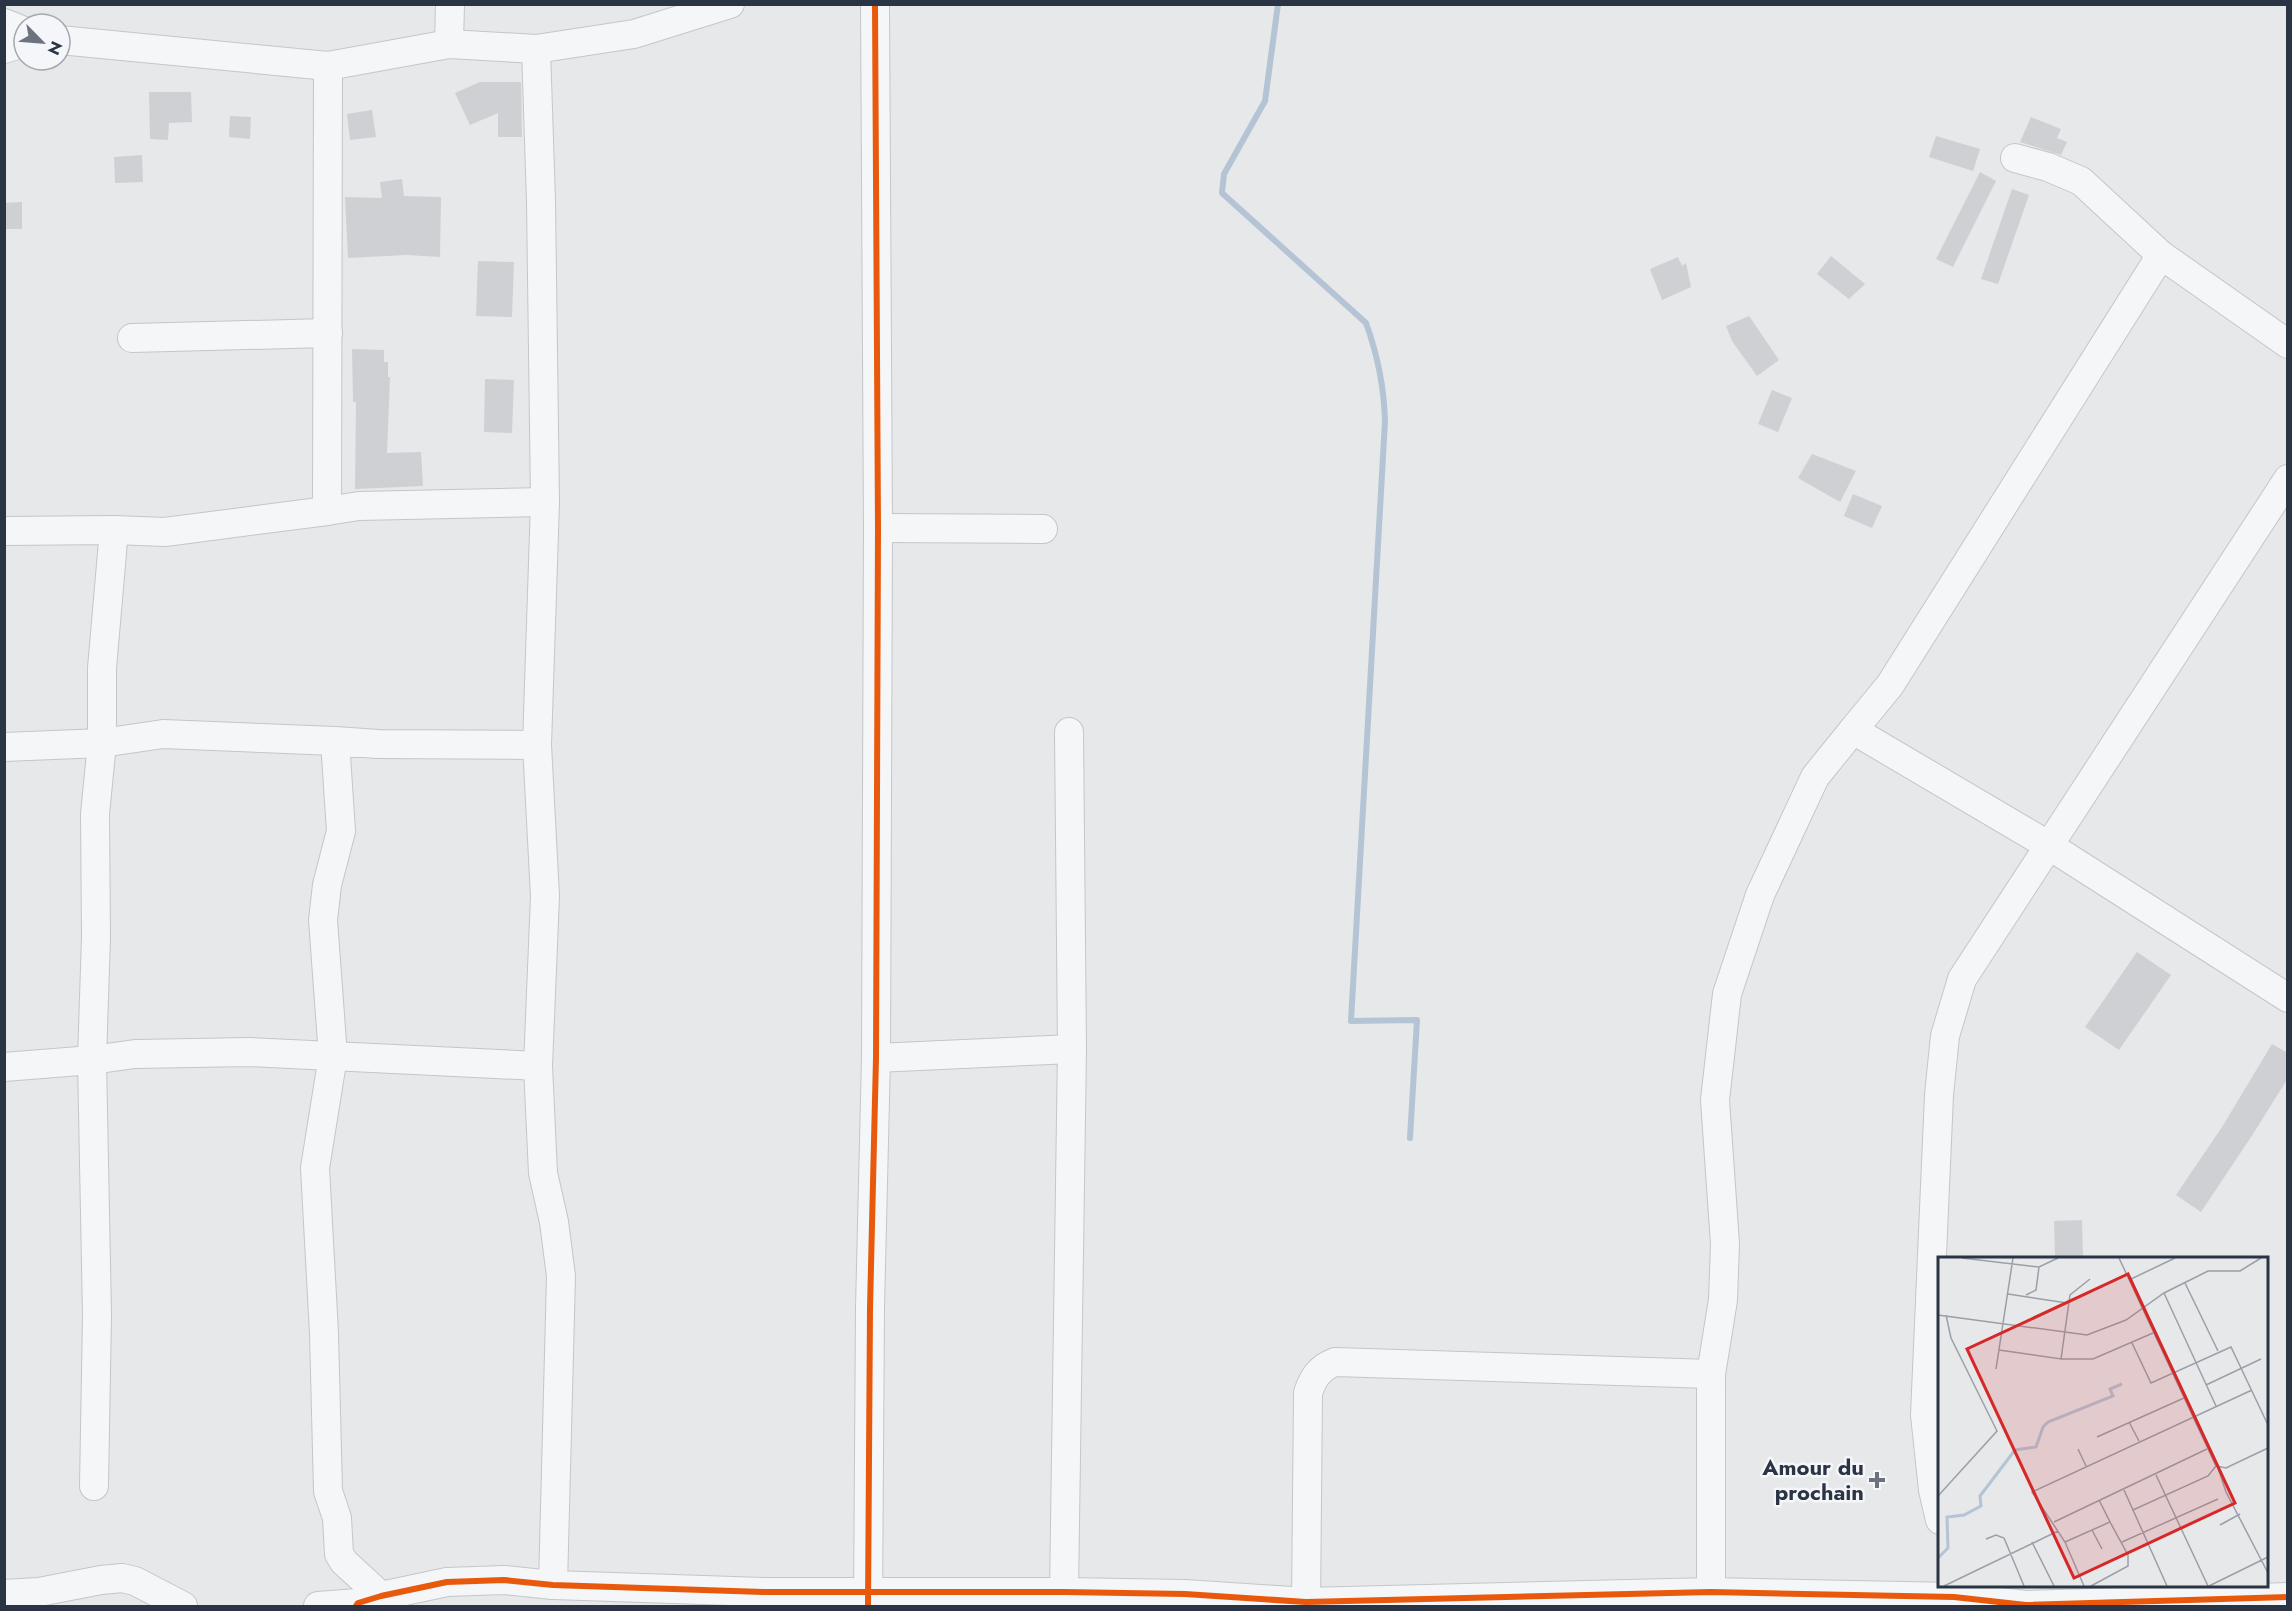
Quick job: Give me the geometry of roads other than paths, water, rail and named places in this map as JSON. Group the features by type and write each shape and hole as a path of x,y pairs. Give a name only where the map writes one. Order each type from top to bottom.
{"street":[{"path":"449,44 450,4"},
{"path":"72,41 328,66 449,44 536,49 634,34 730,4"},
{"path":"868,1599 870,1308 876,1058 878,528 875,4"},
{"path":"536,49 541,201 545,502 537,745 545,896 538,1066 543,1173 554,1222 561,1276 554,1584"},
{"path":"327,511 328,66"},
{"path":"2015,158 2048,167 2081,181 2160,255 2288,344"},
{"path":"1711,1592 1710,1374 1723,1300 1725,1244 1715,1100 1727,994 1760,895 1815,777 1890,685 2160,255"},
{"path":"132,338 328,333"},
{"path":"1938,1511 1933,1490 1925,1415 1939,1095 1945,1036 1962,979 2288,479"},
{"path":"4,531 165,532 359,506 545,502"},
{"path":"878,528 1042,529"},
{"path":"94,1486 97,1262 92,1060 96,937 95,814 102,743 102,668 114,530"},
{"path":"1853,730 2048,845 2288,998"},
{"path":"1064,1592 1072,1049 1069,732"},
{"path":"4,747 102,743 163,734 378,744 537,745"},
{"path":"335,741 341,831 327,885 323,920 333,1056 315,1168 324,1333 328,1491 337,1518 339,1554 365,1602"},
{"path":"876,1058 1072,1049"},
{"path":"4,1067 135,1054 238,1052 538,1066"},
{"path":"1306,1604 1308,1393 1317,1373 1325,1366 1335,1362 1710,1374"},
{"path":"4,1594 39,1592 122,1578 135,1581 183,1606"},
{"path":"318,1606 365,1602 447,1582 504,1580 868,1599 1064,1592 1185,1594 1306,1604 1711,1592 1954,1596 2026,1605 2242,1602 2288,1597"}],"waterway":[{"path":"1278,4 1265,101 1224,174 1222,193 1366,323 1380,371 1385,421 1351,1021 1417,1020 1410,1138"}],"place":[{"name":"Amour du prochain","path":"1877,1480"}]}
